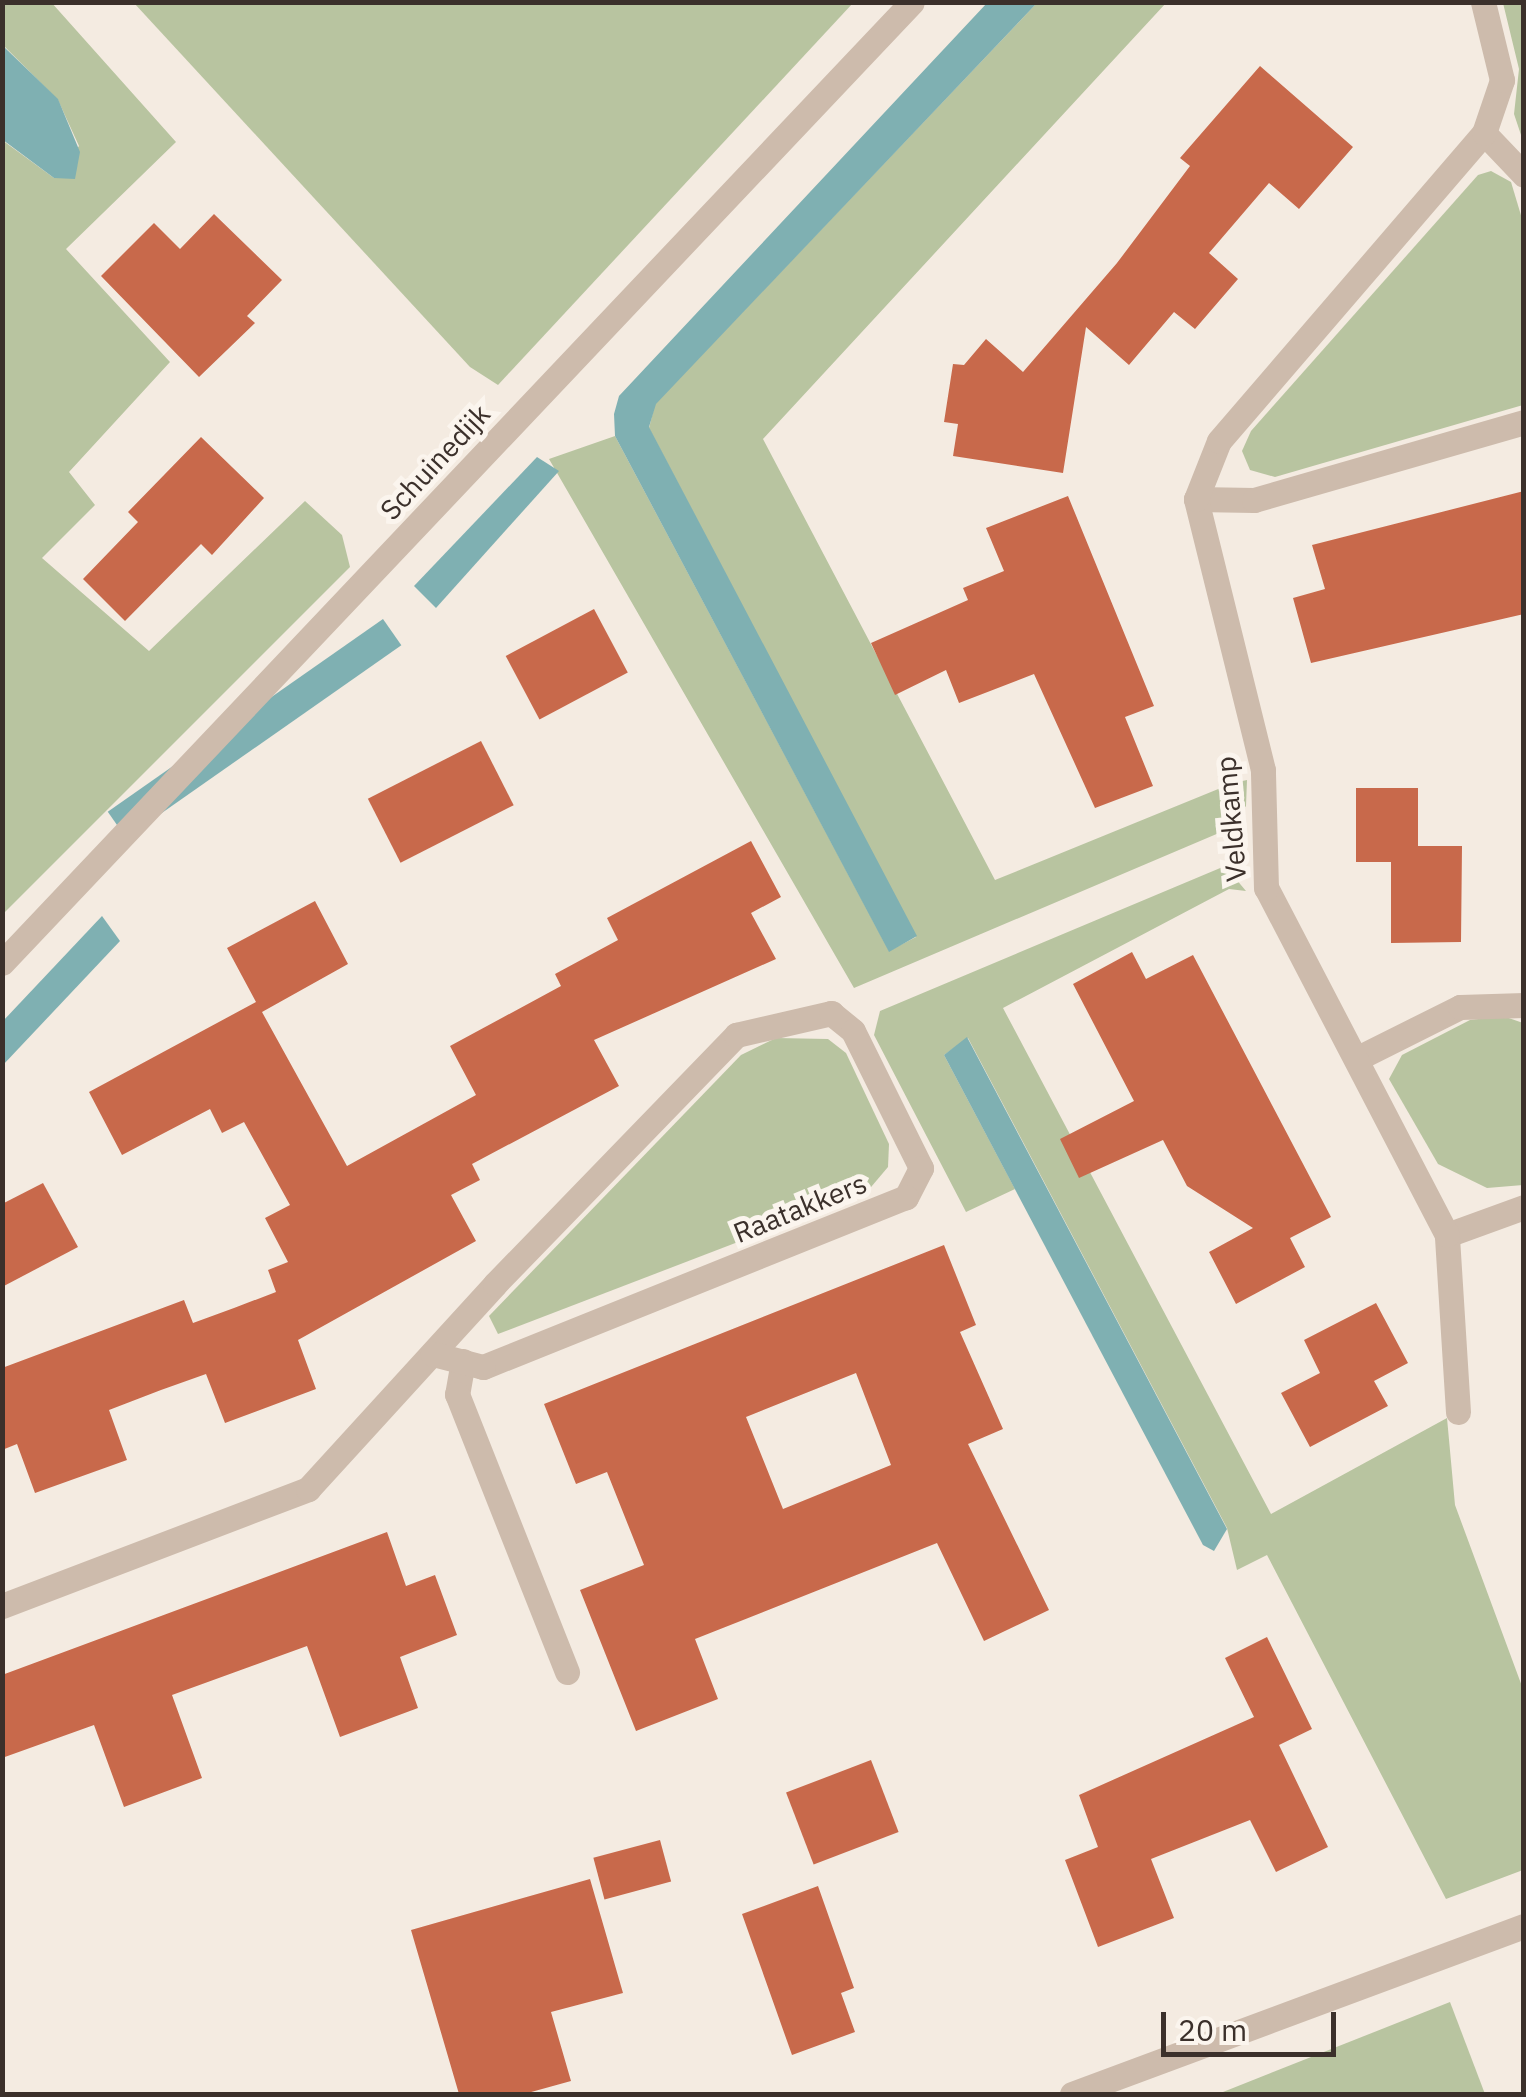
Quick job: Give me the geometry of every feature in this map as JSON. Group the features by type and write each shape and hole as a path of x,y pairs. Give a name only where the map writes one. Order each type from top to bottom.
{"street":[{"name":"Schuinedijk","path":"2,963 912,2"},
{"path":"1483,2 1502,80 1484,133 1219,440 1196,498 1254,500 1524,422"},
{"path":"1484,133 1524,175"},
{"name":"Veldkamp","path":"1196,498 1263,770 1266,888 1447,1235 1458,1412"},
{"path":"1356,1059 1460,1007 1524,1006"},
{"name":"Raatakkers","path":"2,1606 308,1489 433,1354 736,1034 831,1014 853,1031 920,1168 906,1197 484,1366 433,1354"},
{"path":"1447,1235 1524,1206"},
{"path":"463,1361 458,1394 567,1672"},
{"path":"1072,2094 1524,1926"}],"green space":[{"path":"51,2 176,142 66,249 170,362 69,472 95,505 42,558 149,651 305,501 342,535 350,567 3,914 2,140 54,178 79,146 58,100 3,45 3,3"},
{"path":"134,3 853,3 498,385 470,367"},
{"path":"1037,3 1166,3 763,439 995,880 1247,780 1246,806 1226,830 854,988 549,459 615,436 889,951 916,937 649,428 655,404"},
{"path":"1503,3 1523,3 1523,141 1514,114 1519,69"},
{"path":"1491,171 1511,182 1523,222 1523,405 1275,477 1250,470 1242,451 1251,431 1478,175"},
{"path":"1225,866 1246,891 1229,889 1003,1008 1271,1514 1447,1418 1455,1505 1523,1689 1523,1870 1446,1899 1267,1555 1237,1570 1227,1528 968,1038 944,1055 1015,1189 966,1212 874,1035 880,1011"},
{"path":"1503,1016 1523,1023 1523,1185 1487,1188 1438,1164 1389,1079 1402,1055 1470,1020"},
{"path":"776,1038 828,1039 846,1053 889,1144 888,1167 866,1193 498,1334 489,1316 741,1055"},
{"path":"1450,2002 1485,2094 1223,2092"}],"water":[{"path":"987,3 1037,3 656,404 649,427 917,936 889,952 615,436 614,414 619,396"},
{"path":"2,45 58,99 80,152 75,179 54,178 3,140"},
{"path":"537,457 559,471 436,608 414,586"},
{"path":"383,619 401,645 126,838 108,812"},
{"path":"102,916 120,941 3,1065 3,1021"},
{"path":"967,1037 1227,1529 1214,1551 1203,1545 944,1055"}],"building":[{"path":"1260,66 1353,147 1299,209 1269,183 1209,253 1238,279 1195,329 1174,312 1129,365 1086,327 1063,473 953,456 958,424 944,422 953,364 964,365 986,339 1023,372 1117,263 1190,166 1180,158"},
{"path":"214,214 282,280 247,316 255,323 199,377 101,276 154,223 180,249"},
{"path":"201,437 264,498 212,555 201,544 125,621 83,579 138,522 128,512"},
{"path":"1524,491 1524,614 1311,663 1293,598 1325,589 1312,545"},
{"path":"1068,496 1154,706 1125,717 1153,786 1095,808 1034,674 959,703 946,670 895,695 871,643 968,600 963,588 1004,571 986,528"},
{"path":"594,609 628,673 540,720 506,656"},
{"path":"481,741 514,805 401,863 368,799"},
{"path":"1356,788 1418,788 1418,846 1462,846 1461,942 1391,943 1391,862 1356,862"},
{"path":"751,841 781,897 751,913 776,959 594,1040 619,1086 472,1164 480,1180 451,1195 476,1241 298,1340 316,1389 225,1423 206,1374 161,1390 109,1410 127,1460 35,1493 17,1444 2,1450 2,1368 184,1300 193,1323 234,1308 276,1292 268,1270 288,1262 265,1218 290,1205 244,1122 222,1133 210,1109 122,1155 89,1092 256,1002 227,948 315,901 348,964 262,1012 347,1166 476,1095 450,1046 561,986 555,974 618,940 607,918"},
{"path":"1132,952 1146,979 1193,955 1331,1217 1290,1238 1305,1267 1236,1304 1209,1252 1253,1228 1187,1186 1163,1140 1079,1178 1060,1139 1134,1101 1073,984"},
{"path":"43,1183 78,1247 2,1287 2,1204"},
{"path":"944,1245 976,1325 960,1332 1003,1429 968,1444 1049,1610 984,1641 937,1543 695,1639 718,1699 636,1731 580,1590 644,1565 607,1472 576,1484 544,1404","holes":["856,1373 891,1465 783,1509 746,1417"]},
{"path":"1376,1303 1408,1363 1374,1381 1388,1406 1310,1447 1281,1393 1320,1373 1304,1340"},
{"path":"387,1532 406,1586 435,1575 457,1635 400,1657 418,1708 340,1737 307,1646 172,1695 202,1778 124,1807 94,1725 2,1758 2,1675"},
{"path":"1267,1637 1312,1729 1279,1745 1328,1847 1276,1872 1250,1820 1151,1859 1174,1918 1098,1947 1065,1860 1098,1847 1079,1795 1254,1717 1225,1658"},
{"path":"871,1760 899,1832 814,1864 786,1793"},
{"path":"660,1840 671,1882 604,1899 593,1858"},
{"path":"590,1879 623,1993 551,2012 571,2081 524,2094 459,2094 411,1930"},
{"path":"818,1886 854,1988 841,1993 855,2032 792,2055 742,1914"}]}
